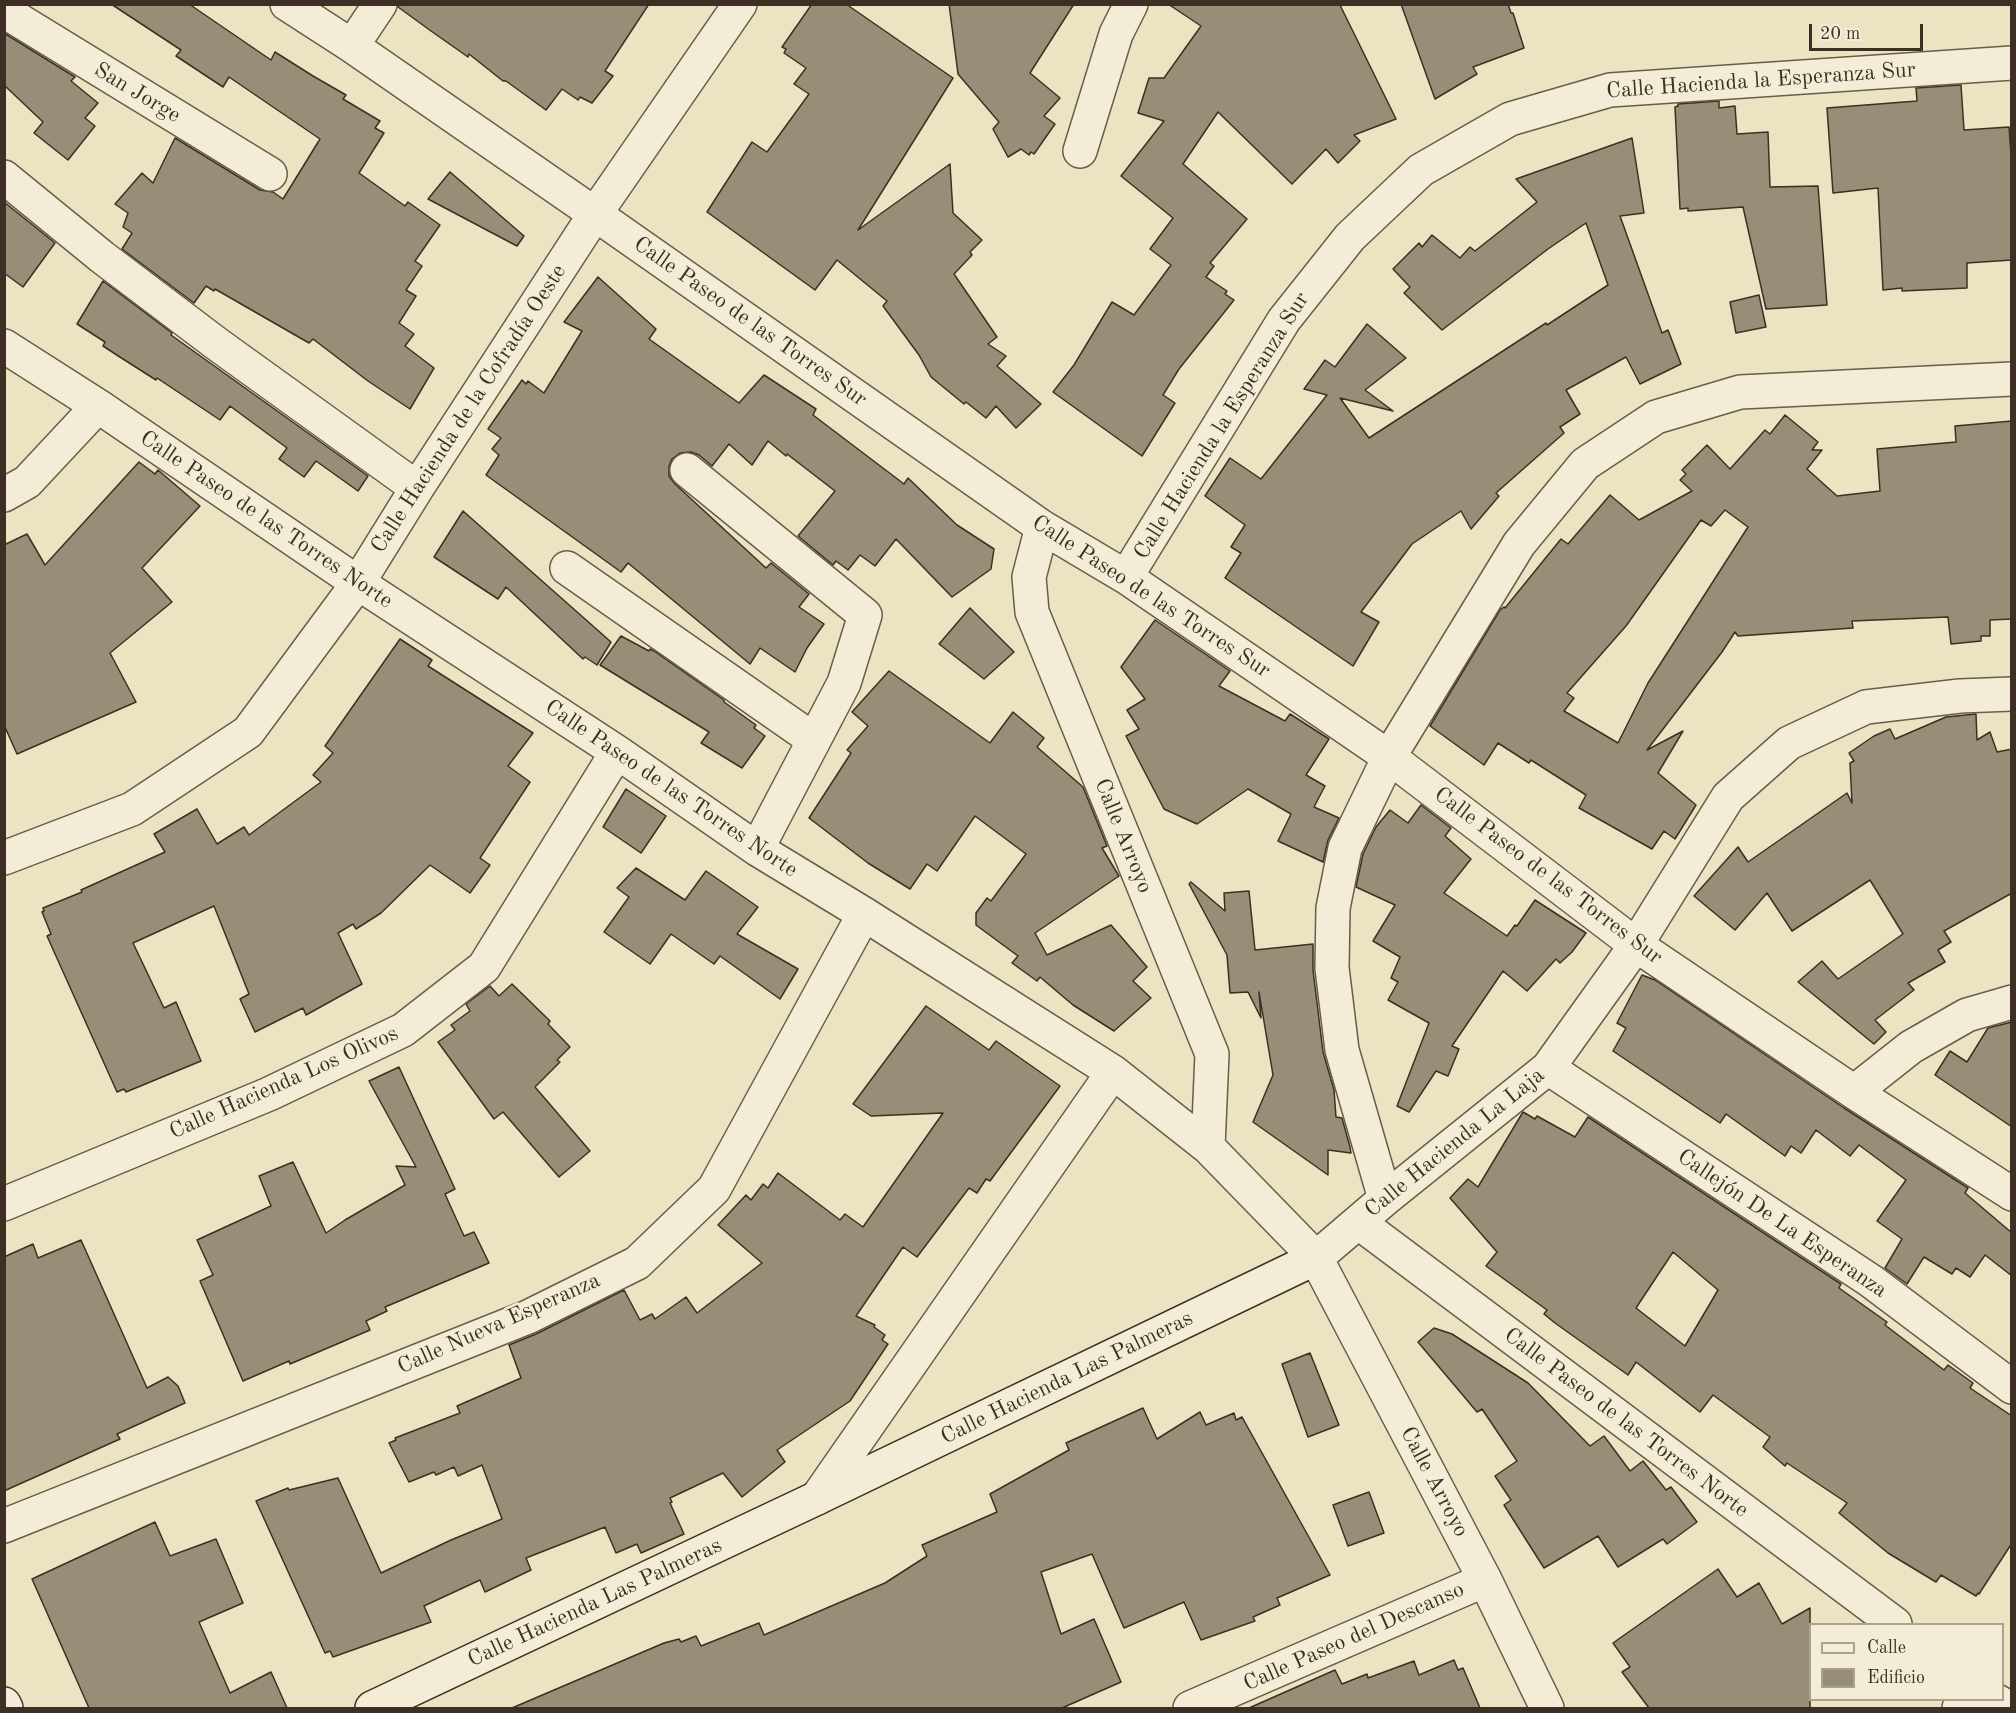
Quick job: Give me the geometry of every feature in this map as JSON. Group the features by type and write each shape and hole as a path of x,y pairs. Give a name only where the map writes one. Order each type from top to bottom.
{"street":[{"name":"Calle Paseo de las Torres Sur","path":"287,4 595,213 1042,527 1126,577 1389,757 1636,945 1854,1092 2012,1194"},
{"path":"352,46 380,4"},
{"name":"Calle Hacienda de la Cofradía Oeste","path":"4,858 132,809 248,732 358,583 595,213 740,4"},
{"path":"1080,151 1116,34 1131,4"},
{"name":"San Jorge","path":"4,11 270,174"},
{"name":"Calle Hacienda la Esperanza Sur","path":"1126,577 1284,320 1350,237 1421,170 1510,119 1610,90 2012,63"},
{"path":"4,177 102,257 208,338 417,488"},
{"name":"Calle Paseo de las Torres Norte","path":"4,346 98,406 358,583 616,752 756,849 864,914 1113,1072 1208,1147 1316,1258"},
{"path":"1385,1198 1342,1050 1332,968 1333,908 1345,848 1389,757 1519,544 1585,464 1656,417 1740,392 2012,379"},
{"path":"4,495 27,482 98,406"},
{"path":"687,470 865,615 844,683 756,849"},
{"name":"Calle Arroyo","path":"1042,527 1029,577 1032,612 1212,1054 1208,1147"},
{"path":"567,568 813,740"},
{"name":"Calle Hacienda La Laja","path":"1316,1258 1385,1198 1548,1068 1636,945 1728,796 1789,743 1866,707 1960,696 2012,694"},
{"name":"Calle Hacienda Los Olivos","path":"4,1204 268,1094 403,1030 484,967 616,752"},
{"name":"Calle Nueva Esperanza","path":"4,1526 528,1317 637,1263 714,1189 864,914"},
{"path":"1854,1092 1911,1047 1967,1015 2012,1002"},
{"name":"Callejón De La Esperanza","path":"1548,1068 1871,1281 2012,1387"},
{"path":"818,1498 1113,1072"},
{"name":"Calle Paseo de las Torres Norte","path":"1358,1222 1894,1623"},
{"name":"Calle Arroyo","path":"1316,1258 1485,1580 1547,1708"},
{"name":"Calle Hacienda Las Palmeras","path":"372,1708 818,1498 1316,1258"},
{"name":"Calle Paseo del Descanso","path":"1190,1708 1485,1580"},
{"path":"1959,1708 1978,1701"},
{"path":"4,1704 6,1708"}],"building":[{"path":"111,4 189,4 271,60 275,52 346,95 343,99 380,121 375,128 384,133 359,173 405,206 408,202 440,225 415,261 422,266 406,290 416,296 399,323 414,334 405,346 434,368 410,409 368,381 313,339 309,343 206,286 194,303 122,249 132,233 123,227 128,213 115,204 142,173 153,183 175,138 260,190 273,192 283,199 320,139 229,77 223,87 176,56 181,50"},
{"path":"399,4 649,4 605,71 613,76 592,103 580,97 578,100 562,89 546,110 503,81 469,54 468,57 431,31 398,7"},
{"path":"812,4 846,4 953,78 858,230 950,164 953,213 982,240 970,252 972,255 954,274 997,337 988,344 1006,356 997,366 1041,404 1016,428 996,406 986,418 966,402 964,404 931,377 919,355 883,306 887,301 837,260 815,290 707,212 752,142 767,152 809,94 794,84 806,68 784,53 786,49 782,47"},
{"path":"949,4 1074,4 1030,73 1060,98 1044,116 1055,124 1034,154 1031,152 1029,155 1021,149 1008,157 993,129 999,122 958,74"},
{"path":"1168,4 1340,5 1396,119 1354,135 1360,141 1338,163 1326,149 1292,184 1218,112 1183,164 1247,219 1210,263 1214,266 1206,277 1227,291 1225,294 1234,300 1179,369 1163,395 1175,403 1142,456 1053,392 1074,365 1112,302 1134,315 1171,265 1150,249 1173,218 1121,176 1164,121 1138,113 1149,78 1164,78 1201,26"},
{"path":"1401,4 1508,4 1524,48 1473,67 1477,74 1435,99"},
{"path":"4,33 75,77 71,81 98,103 85,118 95,126 68,160 34,133 43,122 4,85"},
{"path":"1961,85 1964,130 2009,127 2012,168 2012,260 1967,263 1967,288 1883,290 1878,188 1833,193 1827,108 1917,101 1916,88"},
{"path":"1719,101 1719,108 1735,106 1737,134 1768,132 1770,187 1818,186 1827,305 1766,309 1743,207 1688,211 1688,208 1680,209 1675,107 1678,104"},
{"path":"1632,138 1644,213 1620,216 1662,333 1668,330 1681,364 1640,384 1626,357 1566,390 1580,414 1560,427 1564,433 1496,493 1499,496 1471,529 1461,511 1412,544 1361,612 1379,622 1353,666 1225,578 1241,553 1231,547 1245,525 1205,496 1230,458 1261,479 1327,395 1304,389 1325,360 1335,367 1367,324 1406,358 1365,390 1393,411 1340,398 1369,438 1608,285 1586,223 1442,330 1404,293 1410,287 1393,269 1419,243 1422,247 1432,235 1460,258 1470,247 1475,251 1537,202 1516,179"},
{"path":"450,172 524,236 517,246 428,199"},
{"path":"4,202 55,243 23,287 4,273"},
{"path":"598,277 656,329 649,339 739,403 764,375 816,409 813,415 904,484 908,478 957,525 994,549 991,569 952,597 896,539 875,566 860,555 848,570 836,561 833,565 798,536 835,491 787,454 786,456 768,441 752,465 729,444 712,466 699,455 691,452 680,453 672,459 669,466 669,476 675,484 766,568 771,563 809,594 799,607 824,624 807,648 795,672 760,648 750,664 628,563 621,572 486,475 499,455 492,449 501,438 488,429 522,380 526,384 528,381 544,393 582,331 564,322"},
{"path":"103,281 172,333 171,335 368,476 358,491 316,461 304,477 279,459 287,448 230,406 220,420 157,378 156,380 103,346 105,342 77,324"},
{"path":"1759,295 1766,327 1736,333 1730,302"},
{"path":"1785,415 1818,442 1812,450 1822,450 1807,469 1837,496 1880,491 1877,449 1956,442 1955,426 2012,421 2012,619 1990,620 1990,636 1981,636 1981,641 1951,644 1948,617 1852,621 1853,628 1738,636 1735,632 1647,750 1683,731 1658,773 1696,805 1675,839 1664,831 1652,849 1579,808 1586,795 1531,760 1529,763 1498,743 1484,765 1430,726 1500,610 1505,608 1561,539 1568,544 1610,495 1639,520 1692,491 1680,480 1686,474 1682,470 1707,445 1730,469 1765,430 1770,434","holes":["1725,510 1748,527 1648,683 1618,743 1564,711 1574,698 1567,693 1626,626 1701,520 1711,526"]},
{"path":"139,462 155,474 158,470 200,506 142,568 172,602 110,653 136,702 17,754 4,725 4,545 27,534 45,565"},
{"path":"463,511 611,642 597,665 585,657 583,659 506,587 498,599 434,557"},
{"path":"970,608 1014,652 984,679 939,644"},
{"path":"1155,620 1230,671 1219,686 1285,721 1290,714 1329,739 1306,775 1325,786 1314,807 1339,818 1328,840 1323,862 1278,841 1291,814 1248,789 1197,824 1164,809 1126,736 1139,729 1127,710 1145,699 1121,667"},
{"path":"621,636 649,651 650,649 654,651 756,725 754,728 765,736 742,768 701,743 709,732 600,665"},
{"path":"400,639 432,660 428,666 533,733 508,766 530,782 480,858 490,865 470,893 430,865 381,913 356,929 353,924 338,933 362,984 306,1015 303,1008 255,1032 240,999 249,994 214,906 133,943 164,1008 176,1002 201,1061 126,1092 124,1089 117,1092 47,936 51,934 42,912 43,908 165,852 154,834 197,809 217,844 244,827 249,835 321,782 313,775 333,753 325,746"},
{"path":"889,671 990,743 1013,712 1044,738 1037,747 1083,787 1107,846 1102,848 1119,876 1035,933 1047,955 1111,925 1147,967 1133,981 1151,998 1114,1031 1073,1005 1040,977 1037,981 1012,963 1018,956 976,925 976,913 987,898 991,901 1026,854 975,816 937,871 927,864 910,889 868,863 809,818 851,753 847,750 868,726 852,712"},
{"path":"1976,714 1977,740 1990,732 1997,752 2012,749 2012,893 1944,931 1951,942 1938,950 1945,962 1908,983 1914,990 1875,1020 1886,1032 1874,1044 1798,982 1822,961 1838,979 1903,934 1870,880 1792,931 1767,893 1735,930 1694,896 1738,847 1748,862 1847,793 1852,803 1850,763 1854,761 1849,753 1874,736 1890,729 1895,739 1946,717"},
{"path":"626,789 666,816 641,853 603,827"},
{"path":"1421,805 1451,828 1445,836 1471,859 1444,893 1507,936 1535,900 1586,933 1572,952 1560,963 1556,959 1527,991 1503,971 1452,1046 1459,1049 1448,1076 1436,1071 1409,1112 1397,1106 1429,1023 1388,1000 1398,982 1391,978 1400,957 1373,941 1395,905 1356,887 1363,854 1376,827 1390,810 1408,823"},
{"path":"636,868 685,900 706,871 758,907 737,934 798,969 780,999 720,956 714,964 671,934 650,964 604,932 629,897 617,888"},
{"path":"1191,882 1225,911 1224,893 1249,891 1255,950 1313,944 1313,970 1323,1052 1334,1090 1336,1117 1342,1118 1351,1153 1328,1150 1328,1175 1253,1122 1273,1075 1259,992 1261,1018 1248,992 1230,993 1227,955 1189,884"},
{"path":"1642,975 1655,980 1844,1108 1968,1188 1965,1193 2012,1233 2012,1276 1985,1255 1970,1277 1956,1268 1952,1274 1924,1257 1907,1284 1885,1268 1902,1239 1877,1221 1906,1180 1859,1145 1850,1156 1816,1130 1801,1153 1791,1146 1785,1156 1726,1114 1720,1123 1613,1051 1626,1028 1617,1023"},
{"path":"512,984 550,1021 548,1024 570,1047 557,1060 560,1062 535,1087 590,1151 559,1177 503,1112 494,1119 438,1042 455,1030 451,1025 470,1011 466,1004 490,986 499,996"},
{"path":"926,1006 989,1050 996,1041 1060,1086 990,1181 986,1179 977,1193 969,1188 917,1257 903,1247 856,1316 875,1325 874,1327 885,1335 882,1340 888,1344 850,1401 777,1450 785,1462 742,1497 723,1473 670,1498 672,1502 670,1503 684,1534 641,1553 637,1544 616,1553 605,1527 526,1558 531,1570 485,1592 480,1580 424,1606 431,1622 333,1657 330,1651 325,1653 256,1501 288,1488 289,1490 338,1478 381,1573 502,1519 482,1465 458,1476 454,1467 436,1475 434,1472 409,1482 389,1443 396,1440 395,1438 460,1413 457,1406 521,1378 509,1345 624,1290 640,1320 652,1314 655,1319 686,1297 697,1313 762,1263 718,1225 746,1195 751,1200 763,1184 768,1188 778,1173 840,1220 845,1214 863,1227 943,1113 871,1116 853,1104"},
{"path":"2012,1022 2012,1127 1935,1075 1950,1051 1967,1062 1988,1028"},
{"path":"399,1067 455,1189 445,1194 464,1236 474,1232 489,1263 385,1307 387,1311 366,1321 370,1330 243,1381 200,1281 213,1275 197,1240 271,1206 259,1176 293,1162 326,1233 405,1185 396,1166 416,1167 369,1081"},
{"path":"1523,1112 1535,1119 1537,1116 1575,1137 1588,1117 1841,1284 1839,1288 1887,1322 1885,1325 1944,1370 1948,1365 1973,1383 1970,1388 2012,1416 2012,1543 1979,1594 1976,1596 1941,1575 1936,1582 1888,1553 1839,1513 1847,1503 1787,1463 1785,1466 1763,1447 1770,1437 1713,1395 1700,1412 1636,1362 1628,1375 1555,1323 1544,1314 1547,1310 1486,1266 1497,1252 1450,1198 1468,1179 1478,1187","holes":["1673,1252 1718,1290 1685,1346 1636,1308"]},
{"path":"81,1240 147,1388 168,1377 178,1386 185,1403 117,1434 120,1439 4,1491 4,1257 33,1244 38,1258"},
{"path":"1434,1328 1452,1334 1528,1383 1590,1446 1604,1436 1630,1471 1643,1461 1666,1490 1671,1487 1697,1522 1667,1544 1663,1539 1618,1567 1598,1536 1544,1568 1504,1505 1511,1500 1495,1476 1517,1461 1482,1409 1477,1412 1418,1342"},
{"path":"1310,1353 1339,1425 1308,1437 1282,1364"},
{"path":"1143,1408 1157,1439 1200,1412 1206,1425 1234,1413 1236,1420 1242,1417 1330,1575 1277,1598 1280,1605 1253,1617 1255,1621 1201,1640 1184,1602 1124,1628 1092,1554 1041,1572 1061,1634 1094,1619 1121,1682 1062,1708 512,1708 664,1643 679,1639 681,1642 696,1636 701,1646 759,1623 764,1635 885,1583 927,1556 922,1545 997,1512 990,1494 1069,1450 1066,1443"},
{"path":"1369,1492 1384,1533 1348,1546 1333,1505"},
{"path":"155,1522 170,1556 216,1539 243,1603 199,1622 230,1693 271,1672 287,1708 89,1708 32,1579"},
{"path":"1718,1569 1737,1597 1759,1583 1782,1624 1810,1608 1810,1708 1649,1708 1622,1672 1630,1667 1613,1643"},
{"path":"1454,1660 1458,1670 1463,1668 1480,1708 1249,1708 1335,1670 1342,1684 1367,1674 1368,1678 1414,1661 1419,1675"}]}
